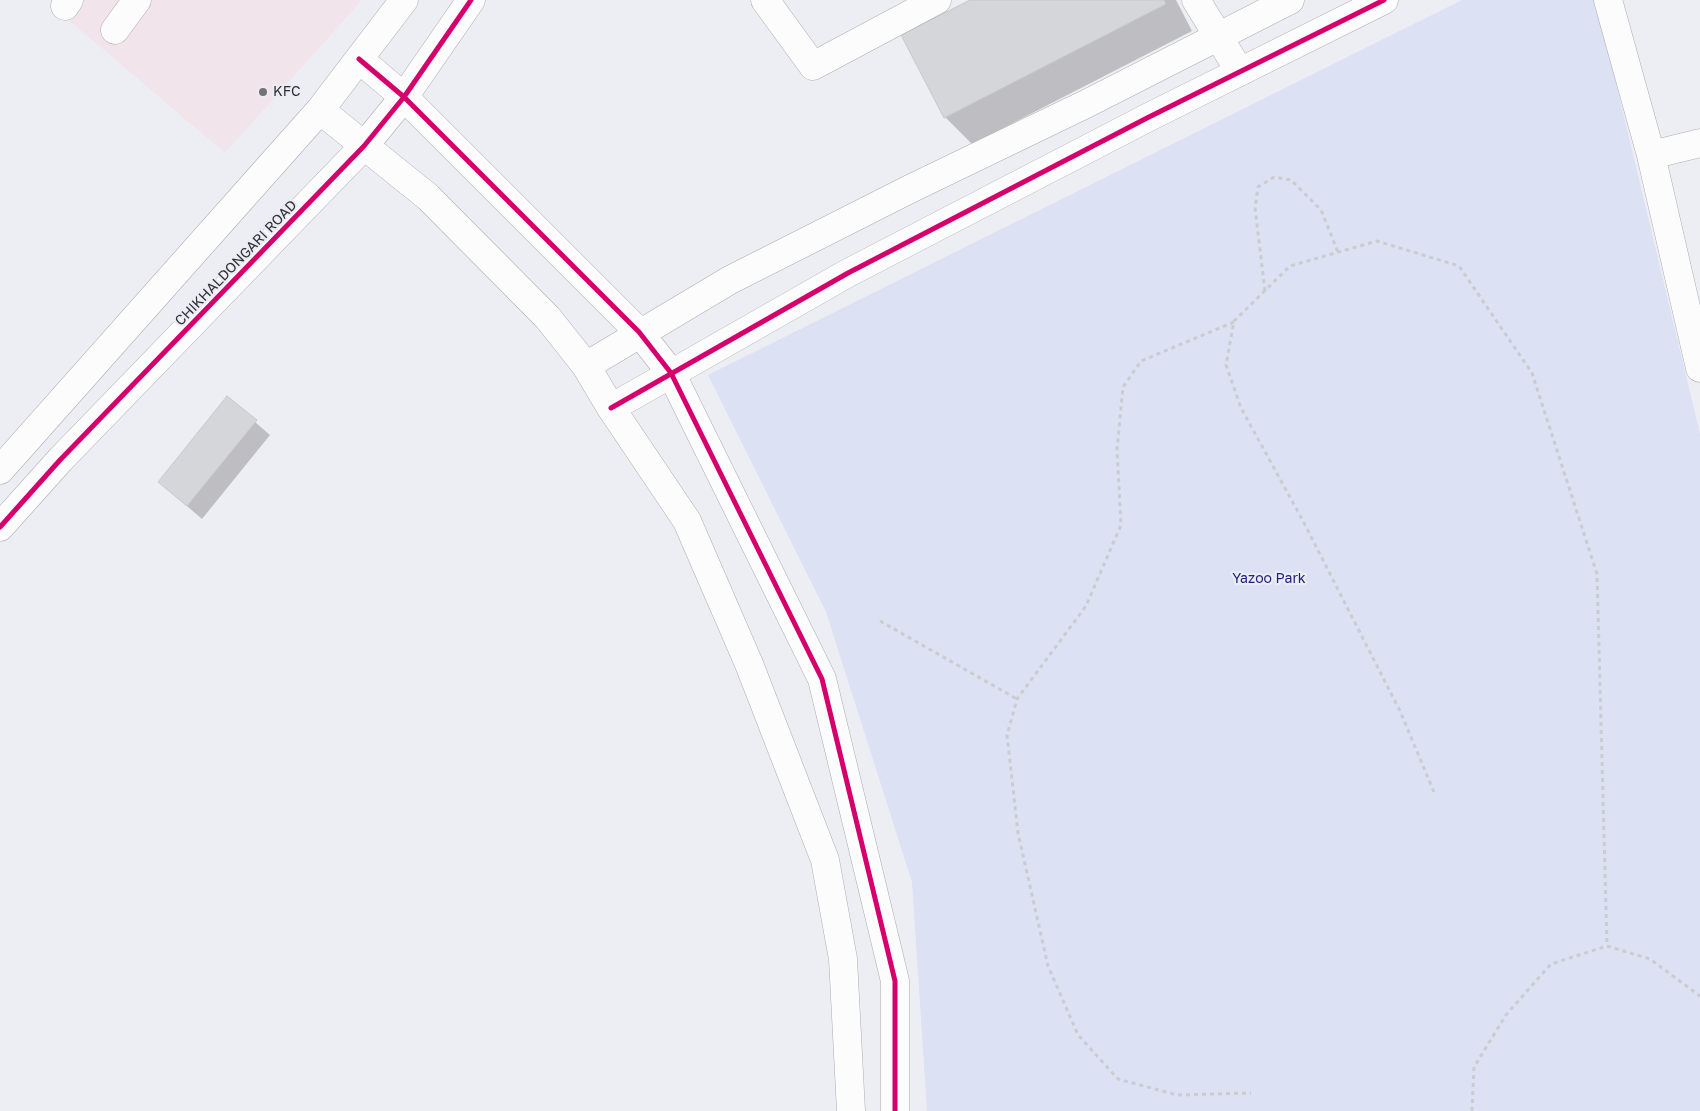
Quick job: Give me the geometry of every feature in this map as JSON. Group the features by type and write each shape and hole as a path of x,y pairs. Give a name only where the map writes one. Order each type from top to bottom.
{"street":[{"path":"114,30 137,0"},
{"path":"0,470 320,110 404,0"},
{"name":"CHIKHALDONGARI ROAD","path":"0,527 60,460 364,146 404,97 471,0"},
{"path":"765,0 814,66 937,0"},
{"path":"1196,0 1240,72"},
{"path":"586,366 639,332 738,275 910,188 1088,103 1290,0"},
{"path":"611,408 848,273 1384,0"},
{"path":"1608,0 1651,155 1700,368"},
{"path":"358,58 404,97 639,332 671,373 822,679 895,981 895,1111"},
{"path":"320,110 428,196 548,318 586,366 611,408 687,521 749,664 825,860 843,959 851,1111"},
{"path":"1651,155 1700,144"}],"path":[{"path":"1265,292 1254,208 1258,187 1274,176 1291,180 1321,210 1338,252"},
{"path":"1251,1094 1177,1095 1118,1079 1078,1035 1048,966 1018,833 1007,735 1017,698 1086,606 1121,525 1117,450 1123,387 1141,361 1234,321 1290,266 1376,241 1459,266 1532,373 1597,574 1607,946"},
{"path":"1234,321 1226,365 1241,408 1302,519 1395,703 1434,792"},
{"path":"880,620 1017,698"},
{"path":"1472,1111 1474,1067 1506,1015 1550,964 1607,946 1650,960 1700,996"}],"shaded area":[{"path":"78,0 362,0 225,153 65,17"}],"green space":[{"name":"Yazoo Park","path":"1462,0 1596,0 1700,434 1700,1111 927,1111 912,882 826,612 708,375"}],"building":[{"path":"970,0 1164,0 1166,4 944,118 901,35"},
{"path":"227,396 257,420 187,506 158,482"}],"cycle path":[{"path":"0,527 60,460 364,146 404,97 471,0"},
{"path":"611,408 848,273 1147,118 1384,0"},
{"path":"359,59 404,97 639,332 671,373 822,679 895,981 895,1111"}],"place":[{"name":"KFC","path":"263,92"}]}
